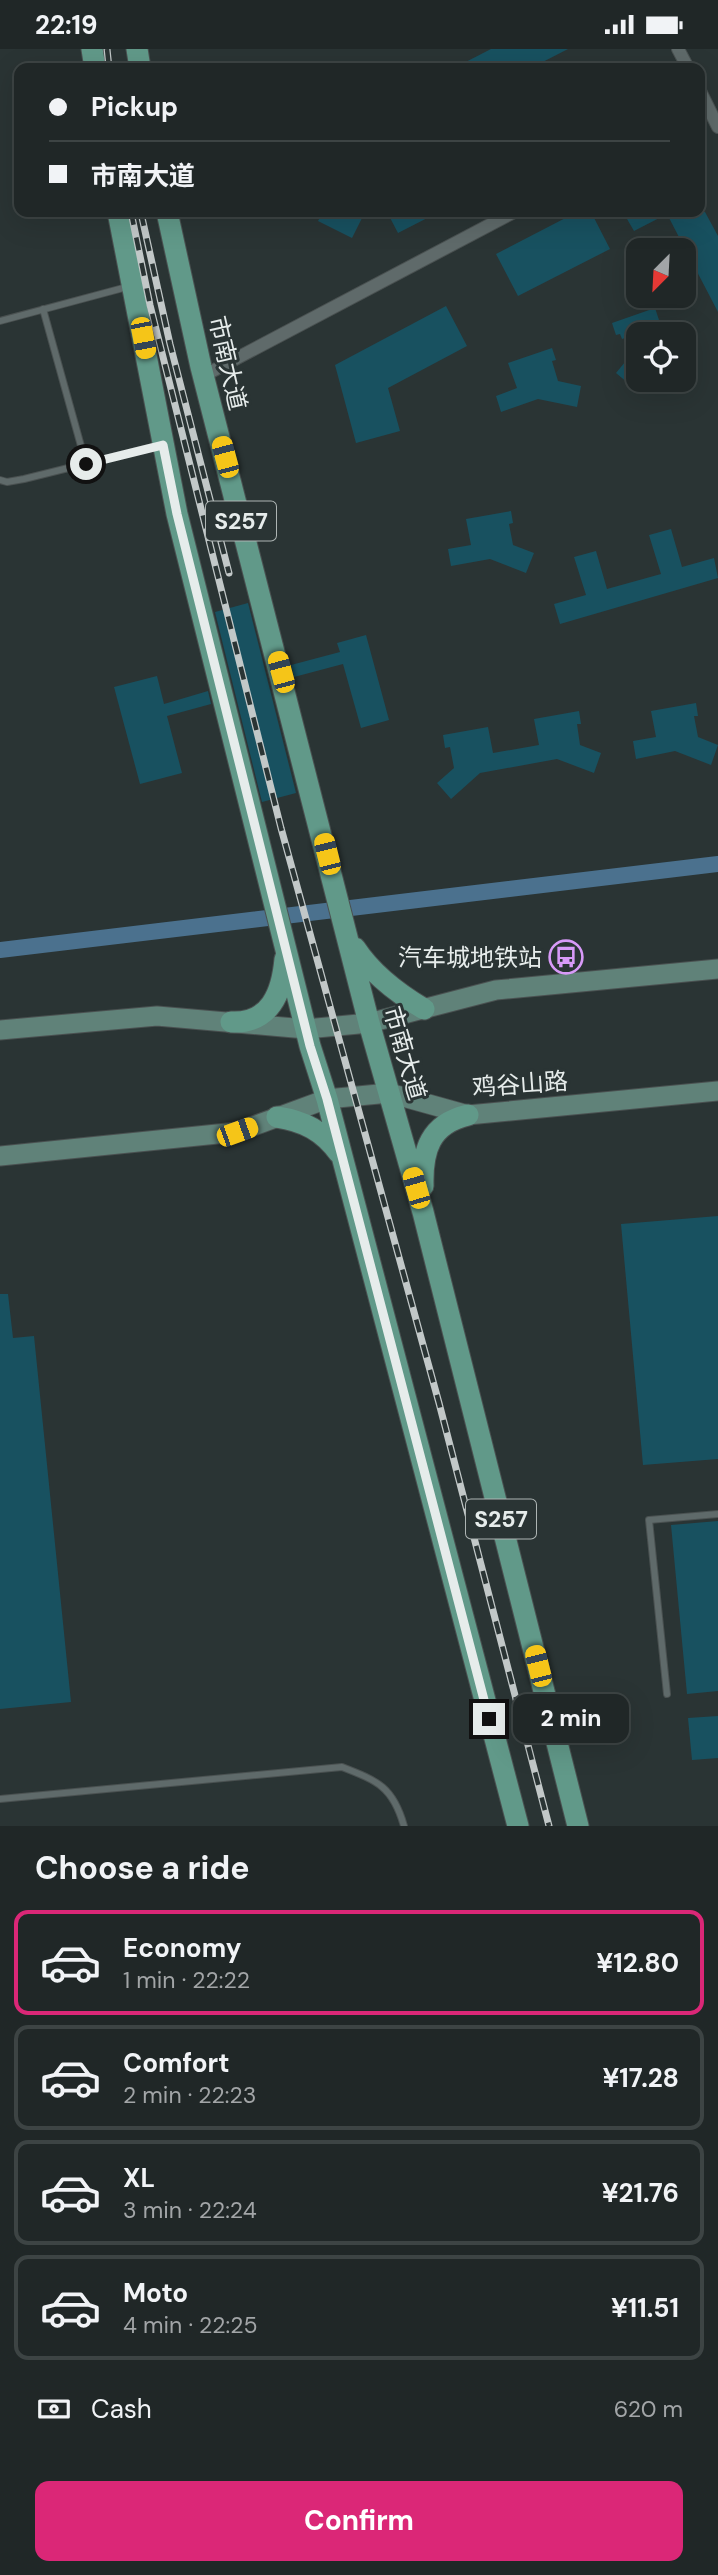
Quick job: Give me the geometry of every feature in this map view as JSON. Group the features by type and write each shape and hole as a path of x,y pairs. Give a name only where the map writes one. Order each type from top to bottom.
{"main road":[{"name":"S257","path":"119,217 177,514 286,940 306,1029 327,1099 518,1826"},
{"name":"市南大道","path":"168,217 203,376 369,1023 423,1212 578,1826"},
{"path":"346,929 363,960 388,985 424,1009"},
{"path":"230,1022 255,1019 274,1003 283,975 286,940"},
{"path":"0,1030 157,1016 306,1029 369,1023 496,990 718,969"},
{"name":"鸡谷山路","path":"0,1156 237,1132 327,1099 389,1093 468,1115 718,1091"},
{"path":"423,1212 422,1159 426,1146 443,1124 468,1115"},
{"path":"277,1117 313,1128 340,1154"}],"street":[{"path":"705,112 718,127"},
{"path":"203,376 505,217"}],"lane":[{"path":"0,321 132,285"},
{"path":"43,309 86,464"},
{"path":"0,480 6,482 24,479 163,445"},
{"path":"667,1694 649,1520 718,1514"},
{"path":"0,1799 342,1767 381,1783 398,1804 404,1826"}],"building":[{"path":"491,49 568,49 541,63 464,63"},
{"path":"705,212 718,236 718,312 696,270 696,238 679,238 669,217 705,217"},
{"path":"320,217 362,217 352,238 318,221"},
{"path":"390,217 429,217 398,233"},
{"path":"567,217 594,217 610,249 518,296 496,254"},
{"path":"626,217 661,217 634,231"},
{"path":"446,306 467,346 388,388 400,431 356,443 335,365"},
{"path":"655,308 660,322 626,322 626,338 622,339 620,334 616,335 612,323"},
{"path":"552,348 556,360 552,361 558,381 581,386 577,407 538,399 501,412 496,396 517,388 508,363"},
{"path":"626,361 626,381 616,373"},
{"path":"511,511 513,523 509,524 513,545 534,553 526,573 490,559 451,566 448,549 471,545 466,519"},
{"path":"671,529 682,567 714,558 718,578 560,624 554,604 586,595 574,557 596,551 607,589 661,574 649,535"},
{"path":"248,603 296,793 262,802 215,612"},
{"path":"366,635 389,720 361,728 343,664 294,677 291,665 340,652 337,643"},
{"path":"157,676 164,704 208,691 211,704 167,716 182,773 140,784 114,687"},
{"path":"696,703 698,716 694,716 698,737 718,745 711,765 675,751 636,759 633,741 656,737 651,711"},
{"path":"579,711 581,724 577,724 580,745 601,753 594,773 557,759 480,773 451,799 437,783 454,768 450,747 445,748 443,735 488,727 493,753 539,745 534,719"},
{"path":"718,1216 718,1459 643,1465 621,1224"},
{"path":"0,1294 8,1294 13,1338 34,1336 71,1702 0,1709"},
{"path":"718,1521 718,1691 687,1694 671,1525"},
{"path":"718,1716 718,1758 692,1760 688,1718"}],"waterway":[{"path":"0,950 718,864"}],"railway":[{"path":"107,49 108,63"},
{"path":"132,217 150,305 281,828 439,1403 549,1826"},
{"path":"142,217 170,344 229,573"}],"place":[{"name":"汽车城地铁站","path":"566,957"}],"route":[{"path":"86,464 163,445 177,514 286,940 310,1046 327,1099 353,1209 489,1719"}]}
